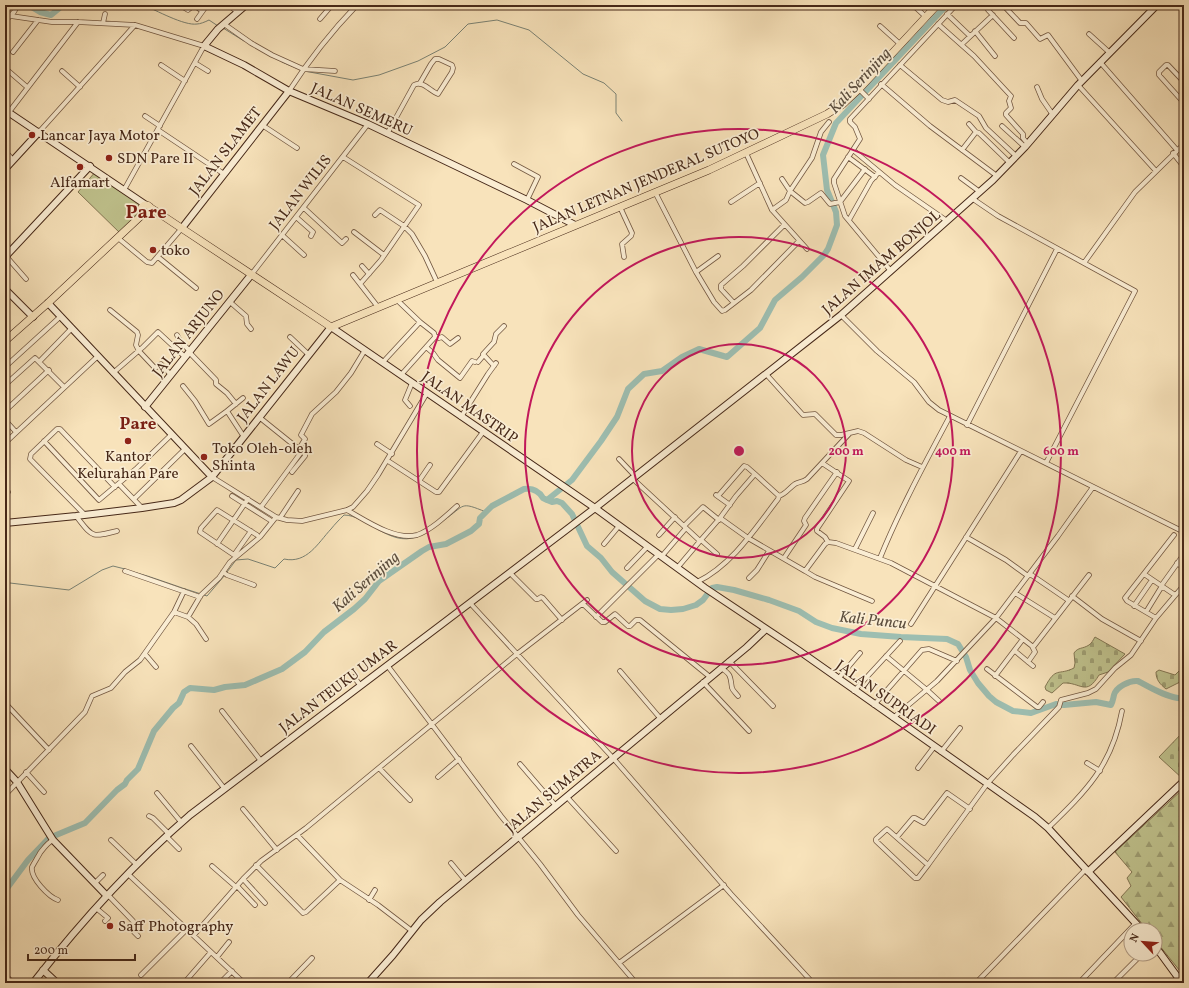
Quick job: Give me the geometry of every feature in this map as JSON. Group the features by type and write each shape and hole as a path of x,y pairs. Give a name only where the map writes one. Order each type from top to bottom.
{"main road":[{"path":"204,46 221,26 246,5"},
{"name":"JALAN LETNAN JENDERAL SUTOYO","path":"331,327 746,153 827,114 843,104 860,90 900,44 937,5"},
{"name":"JALAN IMAM BONJOL","path":"595,508 841,315 890,270 973,199 1027,146 1080,83 1157,5"},
{"name":"JALAN SEMERU","path":"204,46 244,65 289,91 368,124 527,200 575,225"},
{"name":"JALAN SLAMET","path":"182,228 289,91"},
{"path":"7,111 331,327"},
{"path":"5,169 39,132"},
{"path":"5,256 90,166"},
{"path":"5,341 33,317 143,214 150,214 149,207"},
{"name":"JALAN ARJUNO","path":"145,407 251,274"},
{"path":"5,289 33,317"},
{"path":"48,303 212,477"},
{"path":"320,320 330,322 344,321"},
{"name":"JALAN MASTRIP","path":"331,327 595,508"},
{"name":"JALAN LAWU","path":"5,522 76,516 142,508 174,503 181,500 212,477 308,354 331,327"},
{"name":"JALAN TEUKU UMAR","path":"33,983 96,908 181,822 595,508"},
{"name":"JALAN SUPRIADI","path":"595,508 705,588 987,784 1024,808 1048,828 1135,922"},
{"name":"JALAN SUMATRA","path":"368,983 394,955 421,920 440,902 766,629"},
{"path":"5,768 17,782 53,840 108,895"},
{"path":"1087,870 1184,782"},
{"path":"1163,957 1182,983"},
{"path":"44,970 57,983"}],"street":[{"path":"5,21 11,16 18,5"},
{"path":"180,5 188,10 194,5 202,11"},
{"path":"197,19 207,5"},
{"path":"228,5 238,12"},
{"path":"320,19 332,5"},
{"path":"289,91 315,53 357,5"},
{"path":"912,5 926,17"},
{"path":"890,270 844,214 834,179 860,139 856,128 850,120 867,97 882,84 956,5"},
{"path":"989,5 988,10 1014,38"},
{"path":"1003,5 1020,23 1026,23 1040,38 1048,35 1080,83 1156,171"},
{"path":"103,23 105,14"},
{"path":"948,14 970,36"},
{"path":"962,44 994,15"},
{"name":"JALAN SEMERU","path":"11,16 52,22 103,23 135,26 204,46"},
{"path":"13,52 38,20"},
{"path":"7,111 78,22"},
{"path":"938,24 962,44 1011,96 1009,101 1011,108 1006,115 1023,134 1023,138 1027,146"},
{"path":"39,132 135,26"},
{"path":"221,26 302,70 335,71"},
{"path":"880,26 900,44"},
{"path":"975,31 995,56"},
{"path":"1089,34 1110,53"},
{"path":"124,190 204,46"},
{"path":"387,134 414,85 420,83 435,59 452,65 452,72 438,94 420,83"},
{"path":"1100,62 1175,152 1184,167"},
{"path":"195,63 208,71"},
{"path":"161,65 185,81"},
{"path":"900,65 942,100 948,102 955,100 969,110 974,111 982,120 986,128 1016,156"},
{"path":"1184,82 1168,65 1164,66 1159,72 1159,75 1184,104"},
{"path":"5,68 27,87"},
{"path":"62,71 80,87"},
{"path":"882,84 930,126 997,176"},
{"path":"1037,87 1042,99 1053,115"},
{"path":"860,90 867,97"},
{"path":"145,116 160,126"},
{"path":"772,210 786,200 790,191 812,158 821,132 829,122"},
{"name":"JALAN WILIS","path":"251,274 368,124"},
{"path":"969,124 1010,163"},
{"path":"262,126 297,148"},
{"path":"1002,126 1027,146"},
{"path":"158,130 224,174"},
{"path":"962,150 976,132"},
{"path":"1084,263 1135,192 1184,144"},
{"path":"853,150 903,191 947,221"},
{"path":"5,151 13,160"},
{"path":"746,153 772,210 807,249"},
{"path":"343,157 418,205 384,255 360,284"},
{"path":"848,157 875,177"},
{"path":"514,164 538,177 527,200"},
{"path":"782,179 790,191 805,202 808,202 821,193 832,203 840,202 865,169"},
{"path":"848,220 879,172"},
{"path":"960,178 980,192"},
{"path":"731,202 760,183"},
{"path":"654,192 696,272 711,298 720,310 724,311 759,282 799,241"},
{"path":"973,199 998,216 1135,291 1046,463"},
{"path":"620,207 632,233 631,236 622,244 624,257"},
{"path":"304,208 342,242 346,239"},
{"path":"375,215 380,210 404,226 412,234 421,248 437,282"},
{"path":"296,217 313,232 310,236"},
{"path":"734,303 721,289 721,285 743,266 784,224"},
{"path":"118,238 149,263 153,263 182,228"},
{"path":"354,232 384,255"},
{"path":"359,237 362,232"},
{"path":"282,234 304,255"},
{"path":"967,425 1057,249"},
{"path":"5,256 26,279"},
{"path":"696,272 718,256"},
{"path":"158,257 196,288"},
{"path":"362,266 369,274"},
{"path":"354,275 378,307"},
{"path":"396,299 434,333 435,336 439,338 443,337 450,344 458,338"},
{"path":"230,302 246,316 247,324 251,329"},
{"path":"110,310 137,332 138,335 136,345 139,351 155,368 162,364 171,375"},
{"path":"841,315 877,351 914,382 929,402 939,410 1184,532"},
{"path":"5,367 61,316"},
{"path":"383,362 420,322"},
{"path":"426,347 438,360 460,378 472,360 476,362 484,356 483,353 494,342 496,334 504,326"},
{"path":"40,361 72,328"},
{"path":"113,373 139,351 158,332 188,354 216,380 216,384 227,393 236,404"},
{"path":"177,335 188,354"},
{"path":"402,375 435,336"},
{"path":"290,337 308,354"},
{"path":"262,507 300,450 305,440 301,435 312,414 336,392 351,373 365,350"},
{"path":"5,443 98,356"},
{"path":"461,417 495,365 484,356"},
{"path":"5,385 36,358 64,387"},
{"path":"5,411 49,370"},
{"path":"766,374 803,415 815,414 836,435 858,431 864,433 906,460 922,467"},
{"path":"410,406 405,400 412,383"},
{"path":"183,386 195,401 209,424 243,398"},
{"path":"212,477 246,502 275,519 302,521 347,510 353,507 367,491 388,461 427,394"},
{"path":"227,411 244,437"},
{"path":"880,558 894,523 950,416"},
{"path":"259,417 305,454 292,472"},
{"path":"5,420 16,432"},
{"path":"85,515 30,459 31,454 44,441 57,429 60,429 115,487"},
{"path":"388,461 436,492 439,492 483,432"},
{"path":"697,582 716,571 748,538 779,496 784,494 795,484 804,482 849,433"},
{"path":"44,441 98,500 102,499 119,484 171,434"},
{"path":"377,444 392,454"},
{"path":"134,499 185,449"},
{"path":"911,624 1020,451"},
{"path":"619,459 634,477 685,527 717,554"},
{"path":"822,463 849,481 817,529 828,542 855,549 880,558 996,618 1032,646 1035,652 1028,662"},
{"path":"419,481 430,465"},
{"path":"730,505 717,496 744,466 779,496"},
{"path":"784,558 806,524 804,521 805,518 837,472"},
{"path":"678,567 755,474"},
{"path":"119,484 142,508"},
{"path":"893,718 927,690 957,661 996,618 1071,519 1093,487"},
{"path":"188,617 201,595 225,574 232,560 260,537 298,491"},
{"path":"232,496 262,507 275,519"},
{"path":"217,544 246,502"},
{"path":"347,510 392,533 411,536 432,526 457,506"},
{"path":"596,617 660,555 703,508 748,538 784,558 815,578 872,601"},
{"path":"251,531 234,555 200,531 216,510 234,520 251,531 257,535"},
{"path":"855,549 873,513"},
{"path":"76,516 90,534 98,536 117,531"},
{"path":"659,535 675,517"},
{"path":"604,544 619,526"},
{"path":"1156,618 1134,606 1125,598 1174,535"},
{"path":"966,537 1006,560 1068,600"},
{"path":"805,571 822,547 828,542"},
{"path":"627,568 648,546"},
{"path":"749,578 757,570 769,551"},
{"path":"1146,612 1184,554"},
{"path":"1177,563 1184,568"},
{"path":"125,571 184,591 201,595"},
{"path":"510,573 536,599 541,597 543,598 562,620"},
{"path":"225,574 254,585"},
{"path":"1144,574 1175,595"},
{"path":"1032,646 1089,575"},
{"path":"1134,606 1152,580"},
{"path":"928,865 887,829 875,840 916,878 918,878 928,865 970,809 987,784 1012,755 1059,707 1061,700 1093,691 1115,668 1129,657 1156,618 1184,585"},
{"path":"5,795 86,710 92,696 111,688 125,672 140,660 174,612 184,591"},
{"path":"1015,593 1055,618"},
{"path":"1072,596 1102,619 1140,641"},
{"path":"194,935 256,865 297,835 518,654 585,602 596,617 603,622 615,614 628,626 636,620 640,620 710,677"},
{"path":"470,603 613,758 724,885 813,983"},
{"path":"174,612 188,617 196,624 206,639"},
{"path":"995,676 1023,640"},
{"path":"854,691 900,641"},
{"path":"874,705 922,650 929,649 957,661"},
{"path":"1015,651 1034,666"},
{"path":"838,679 860,653"},
{"path":"145,654 156,667"},
{"path":"886,656 939,701"},
{"path":"729,661 773,706"},
{"path":"387,665 578,915 636,983"},
{"path":"721,668 729,674 732,681 732,689 738,696"},
{"path":"987,669 1038,707 1043,702"},
{"path":"620,671 660,718"},
{"path":"354,677 360,686"},
{"path":"703,682 750,731"},
{"path":"5,703 49,750"},
{"path":"222,711 261,761"},
{"path":"1048,828 1084,791 1100,771 1114,742 1122,711"},
{"path":"941,752 960,728"},
{"path":"191,746 224,788"},
{"path":"918,768 934,747"},
{"path":"438,777 459,759"},
{"path":"1087,763 1100,771"},
{"path":"520,764 556,806"},
{"path":"380,768 410,800"},
{"path":"26,772 44,792"},
{"path":"157,793 181,822"},
{"path":"897,837 913,818 924,823 947,794 970,809"},
{"path":"567,797 616,851"},
{"path":"243,809 277,850"},
{"path":"149,816 153,818 178,849"},
{"path":"297,835 340,880 412,931"},
{"path":"53,840 48,843 40,854 33,866 32,873 44,890 58,900"},
{"path":"111,840 137,865"},
{"path":"451,863 465,880"},
{"path":"256,865 303,913 306,912 340,880"},
{"path":"212,866 237,886 255,905"},
{"path":"976,983 1087,870"},
{"path":"128,874 244,983"},
{"path":"95,883 103,875"},
{"path":"243,879 265,903"},
{"path":"619,963 724,885"},
{"path":"369,900 375,890"},
{"path":"108,895 133,921 134,924 132,931 138,936"},
{"path":"96,908 108,918 105,921"},
{"path":"141,975 187,929"},
{"path":"1079,983 1123,937"},
{"path":"217,957 229,942"},
{"path":"184,983 212,952"},
{"path":"288,983 312,958"},
{"path":"1113,983 1134,962"},
{"path":"220,983 232,971"},
{"path":"5,975 13,983"}],"green space":[{"path":"96,171 144,206 122,235 78,192"},
{"path":"1095,637 1125,654 1108,672 1099,675 1094,682 1087,687 1063,683 1052,693 1046,690 1045,687 1052,676 1074,668 1074,653 1077,650 1089,645"},
{"path":"1184,666 1184,680 1166,689 1160,684 1156,672 1159,670 1175,675"},
{"path":"1184,731 1184,778 1183,779 1159,757"},
{"path":"1184,788 1184,976 1163,950 1163,922 1141,922 1121,897 1131,886 1127,878 1132,872 1115,852"}],"waterway":[{"path":"28,5 40,12 51,15 62,6 69,5"},
{"path":"143,5 185,23 198,24 209,20 218,26"},
{"name":"Kali Serinjing","path":"5,891 28,860 49,838 85,823 117,790 125,784 138,769 154,731 179,703 184,692 190,688 214,690 225,687 245,685 282,669 305,652 324,632 354,609 365,599 379,581 422,551 429,547 446,544 471,531 479,524 480,518 492,506 524,489 535,490 547,500 572,480 617,417 628,389 644,374 662,371 682,357 699,349 727,357 760,328 775,300 802,277 824,255 828,249 837,225 836,212 827,190 823,155 836,123 947,5"},
{"path":"304,71 353,80 379,75 418,61 445,47 468,24 497,20 529,30 583,74 604,83 616,94 616,113 622,121"},
{"path":"223,28 244,41"},
{"path":"282,62 301,70"},
{"name":"Kali Puncu","path":"547,500 562,503 572,514 587,546 601,558 612,572 645,601 660,609 683,609 696,605 703,600 712,588 717,587 734,590 769,600 799,611 816,622 832,628 861,634 947,639 958,644 966,657 970,670 978,683 989,696 996,702 1013,711 1031,713 1056,704 1064,705 1096,702 1111,705 1117,689 1135,681 1138,681 1167,695 1184,698"},
{"path":"444,520 463,506 471,506 486,512"},
{"path":"227,572 236,560 248,559 275,568 284,559 292,560 306,555 344,515 352,516 397,538 406,539 416,537"},
{"path":"5,580 10,583 69,590 102,570 113,566 125,569"},
{"path":"130,571 201,594"},
{"path":"204,595 207,596 225,575"}],"place":[{"name":"Lancar Jaya Motor","path":"32,135"},
{"name":"SDN Pare II","path":"109,158"},
{"name":"Alfamart","path":"80,167"},
{"name":"toko","path":"153,250"},
{"name":"Kantor Kelurahan Pare","path":"128,441"},
{"name":"Toko Oleh-oleh Shinta","path":"204,457"},
{"name":"Saff Photography","path":"110,926"}],"district":[{"name":"Pare","path":"146,211"},
{"name":"Pare","path":"138,423"}]}
